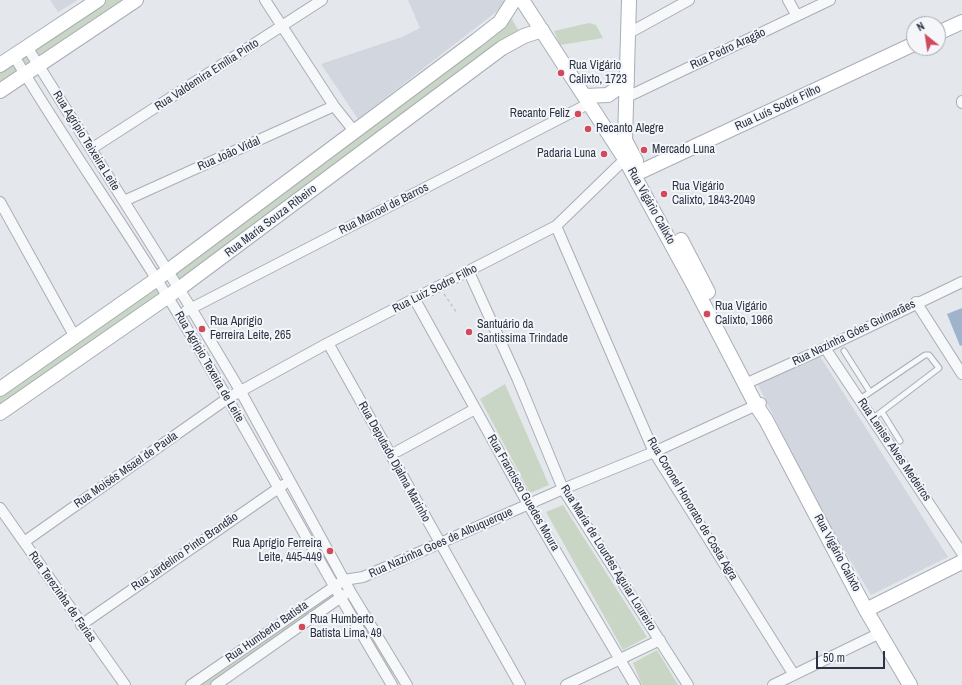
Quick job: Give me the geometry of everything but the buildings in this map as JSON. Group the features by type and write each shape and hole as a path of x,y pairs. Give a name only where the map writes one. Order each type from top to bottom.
{"street":[{"path":"4,60 27,47 98,0"},
{"path":"0,91 136,0"},
{"path":"265,0 334,106 354,131"},
{"name":"Rua Valdemira Emília Pinto","path":"91,149 322,0"},
{"name":"Rua Maria Souza Ribeiro","path":"0,390 162,275 500,22 507,14 514,0"},
{"name":"Rua Vigário Calixto","path":"522,0 625,159 749,382"},
{"name":"Rua Vigário Calixto","path":"629,0 625,140 695,266 766,420 866,610 910,685"},
{"path":"629,33 689,0"},
{"path":"788,0 797,16"},
{"name":"Rua Pedro Aragão","path":"625,98 830,0"},
{"path":"946,29 962,22"},
{"name":"Rua Maria Souza Ribeiro","path":"0,413 180,288 502,48 524,36 542,30"},
{"name":"Rua Agrípio Teixeira Leite","path":"27,47 145,235"},
{"name":"Rua Luís Sodré Filho","path":"642,171 906,48"},
{"name":"Rua Agrípio Texeira de Leite","path":"4,60 24,74 162,275 180,288 241,392 350,591 406,685"},
{"path":"588,100 608,95 627,81"},
{"name":"Rua Manoel de Barros","path":"179,315 588,100"},
{"name":"Rua João Vidal","path":"124,201 334,106"},
{"name":"Rua Luiz Sodre Filho","path":"228,398 328,343 414,298 469,272 556,226 625,159"},
{"path":"0,202 75,337"},
{"name":"Rua Coronel Honorato de Costa Agra","path":"556,226 654,452 794,675"},
{"name":"Rua Agrípio Texeira de Leite","path":"145,235 162,275 167,297 228,398 387,683"},
{"name":"Rua Maria de Lourdes Aguiar Loureiro","path":"469,272 518,380 563,489 688,685"},
{"name":"Rua Nazinha Góes Guimarães","path":"749,382 826,348 916,302 962,282"},
{"name":"Rua Francisco Guedes Moura","path":"414,298 528,504 635,685"},
{"path":"916,302 962,374"},
{"name":"Rua Deputado Djalma Marinho","path":"328,343 439,544 520,685"},
{"name":"Rua Lenise Alves Medeiros","path":"826,348 962,553"},
{"name":"Rua Moisés Msael de Paula","path":"24,542 228,398"},
{"name":"Rua Nazinha Goes de Albuquerque","path":"344,580 363,577 528,504 654,452 759,404"},
{"path":"398,451 475,409"},
{"name":"Rua Jardelino Pinto Brandão","path":"81,625 290,481"},
{"name":"Rua Terezinha de Farias","path":"0,508 81,625 125,685"},
{"path":"866,610 962,562"},
{"name":"Rua Nazinha Goes de Albuquerque","path":"350,591 363,577"},
{"name":"Rua Humberto Batista","path":"190,685 333,586 344,580"},
{"name":"Rua Humberto Batista","path":"216,685 350,591"},
{"path":"773,685 880,633"},
{"path":"566,685 660,640"},
{"path":"387,683 399,672"}],"lane":[{"path":"844,351 870,392"},
{"path":"860,399 925,355 929,355 939,368 872,419"},
{"path":"882,412 900,441"}],"path":[{"path":"439,286 457,313"}],"shaded area":[{"path":"50,0 78,0 58,12"},
{"path":"408,0 504,0 505,5 358,119 321,64 402,37 420,28"},
{"path":"818,353 948,557 871,595 821,511 756,381"}],"green space":[{"path":"102,0 132,0 40,61 31,47"},
{"path":"512,19 521,35 181,283 173,272"},
{"path":"589,23 596,25 603,38 560,45 554,31"},
{"path":"25,52 33,64 0,86 0,69"},
{"path":"156,284 163,296 0,408 0,396"},
{"path":"505,384 549,485 530,493 480,399"},
{"path":"563,505 647,637 623,650 546,512"},
{"path":"331,591 336,598 212,685 196,685"},
{"path":"350,595 395,671 389,677 343,599"},
{"path":"657,650 678,685 642,685 633,663"}],"water":[{"path":"962,308 962,345 960,346 947,314"}],"place":[{"name":"Rua Vigário Calixto, 1723","path":"561,73"},
{"name":"Recanto Feliz","path":"578,114"},
{"name":"Recanto Alegre","path":"588,129"},
{"name":"Mercado Luna","path":"644,150"},
{"name":"Padaria Luna","path":"604,154"},
{"name":"Rua Vigário Calixto, 1843-2049","path":"664,194"},
{"name":"Rua Vigário Calixto, 1966","path":"707,314"},
{"name":"Rua Aprígio Ferreira Leite, 265","path":"202,329"},
{"name":"Santuário da Santissima Trindade","path":"469,332"},
{"name":"Rua Aprígio Ferreira Leite, 445-449","path":"330,551"},
{"name":"Rua Humberto Batista Lima, 49","path":"302,627"}]}
